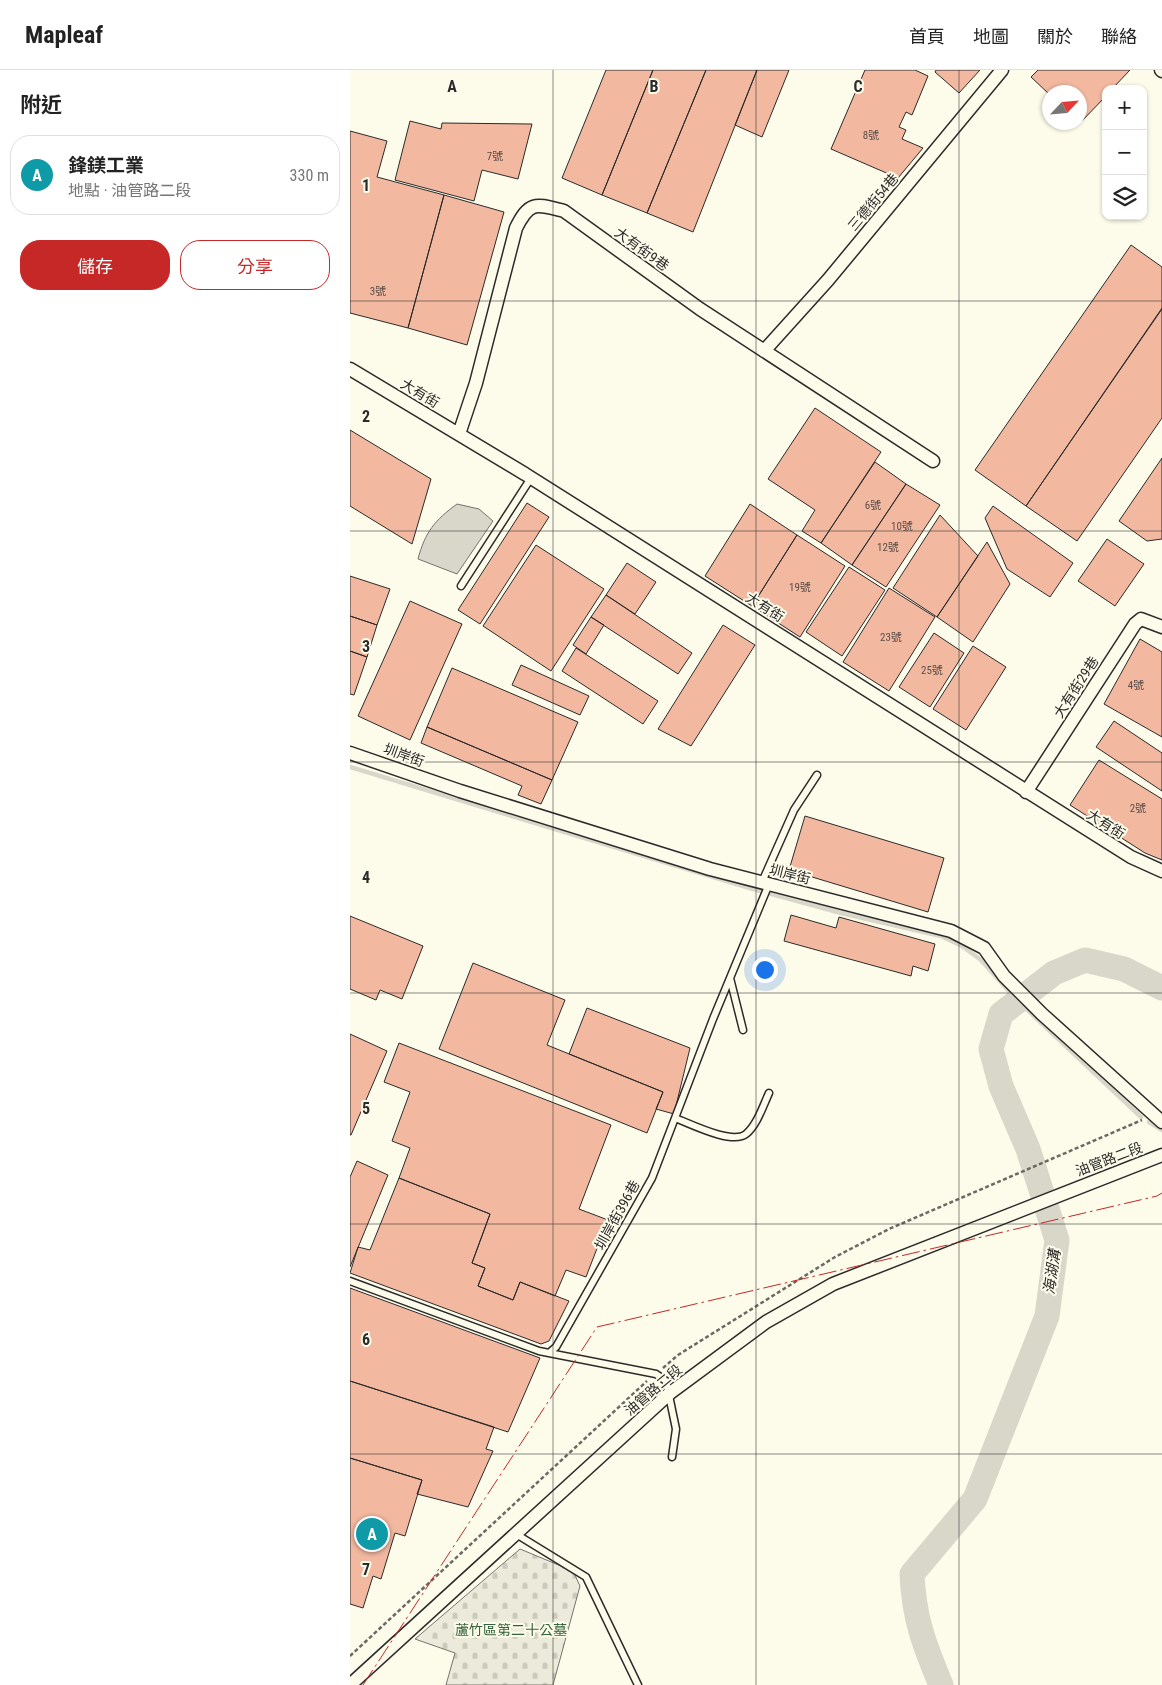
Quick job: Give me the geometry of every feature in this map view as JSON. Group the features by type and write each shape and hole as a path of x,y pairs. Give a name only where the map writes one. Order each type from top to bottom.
{"street":[{"name":"三德街54巷","path":"764,351 828,280 1002,70"},
{"name":"大有街9巷","path":"458,434 476,383 516,228 525,211 539,205 564,211 700,309 933,461"},
{"name":"大有街","path":"350,369 531,478 1130,857 1162,871"},
{"name":"大有街29巷","path":"1026,792 1135,624 1141,619 1162,627"},
{"name":"圳岸街","path":"350,753 460,791 710,869 951,931 984,948 1004,976 1042,1014 1157,1118"},
{"name":"油管路二段","path":"350,1685 670,1393 766,1322 833,1284 1162,1155"}],"lane":[{"path":"461,586 531,478"},
{"name":"圳岸街396巷","path":"549,1353 556,1347 652,1178 762,901 794,810 817,775"},
{"path":"730,978 743,1030"},
{"path":"675,1118 731,1138 745,1134 757,1120 769,1093"},
{"path":"350,1281 539,1351 656,1374 666,1381 670,1393 676,1429 672,1457"},
{"path":"516,1534 586,1577 638,1685"}],"path":[{"path":"1027,1169 1157,1118"}],"green space":[{"name":"蘆竹區第二十公墓","path":"520,1549 573,1571 580,1586 553,1685 446,1685 455,1653 415,1639"}],"shaded area":[{"path":"457,504 479,509 493,521 457,574 418,559 424,541 432,527"}],"building":[{"path":"606,70 653,70 602,195 562,178"},
{"path":"653,70 706,70 647,213 602,195"},
{"path":"706,70 757,70 693,232 647,213"},
{"path":"757,70 789,70 762,137 735,125"},
{"path":"865,70 915,70 928,76 912,115 906,112 899,127 906,130 902,139 923,148 898,178 831,149"},
{"path":"936,70 980,70 959,93 935,72"},
{"path":"1038,70 1130,70 1116,85 1102,85 1102,100 1087,116 1087,85 1042,85 1042,87 1031,77"},
{"path":"410,121 441,129 442,123 532,124 518,179 482,170 474,201 395,180"},
{"path":"350,131 387,141 377,177 444,195 408,328 350,313"},
{"path":"444,195 504,212 467,345 408,328"},
{"path":"1131,245 1162,267 1162,309 1026,506 975,470"},
{"path":"1162,308 1162,418 1077,541 1026,506"},
{"path":"815,408 881,452 821,543 802,531 815,510 768,479"},
{"path":"350,430 431,479 412,544 350,506"},
{"path":"1162,458 1162,539 1147,541 1119,521"},
{"path":"875,462 906,484 852,565 821,543"},
{"path":"906,484 940,505 886,587 852,565"},
{"path":"527,503 549,517 480,624 458,610"},
{"path":"750,504 797,535 752,606 705,576"},
{"path":"993,506 1073,563 1050,597 1007,569 985,518"},
{"path":"940,515 978,556 937,617 893,588"},
{"path":"797,535 845,566 800,637 752,606"},
{"path":"1107,539 1144,564 1115,606 1078,581"},
{"path":"987,542 1010,584 973,642 937,617"},
{"path":"536,545 604,589 551,671 483,626"},
{"path":"627,563 656,582 635,614 606,595"},
{"path":"849,567 885,590 842,656 806,632"},
{"path":"350,576 390,589 377,625 350,616"},
{"path":"889,588 935,617 889,691 843,662"},
{"path":"606,595 692,653 678,674 591,617"},
{"path":"410,601 462,624 410,740 358,716"},
{"path":"350,616 377,625 367,657 350,651"},
{"path":"591,617 604,625 586,654 573,645"},
{"path":"723,625 755,645 691,746 658,729"},
{"path":"934,633 964,653 930,707 899,687"},
{"path":"1140,639 1162,652 1162,737 1104,704"},
{"path":"973,646 1006,667 966,730 933,709"},
{"path":"576,648 658,701 643,724 562,671"},
{"path":"350,651 367,657 354,695 350,694"},
{"path":"521,665 589,696 580,715 512,685"},
{"path":"452,668 578,722 552,780 427,727"},
{"path":"1114,721 1162,753 1162,791 1096,747"},
{"path":"427,727 552,780 541,804 518,795 522,786 421,743"},
{"path":"1099,760 1162,799 1162,860 1145,853 1070,805"},
{"path":"805,816 944,858 928,912 789,870"},
{"path":"791,915 836,928 839,917 935,944 928,971 913,966 911,976 784,941"},
{"path":"350,916 423,946 402,999 380,990 376,1000 350,989"},
{"path":"473,963 565,1000 547,1045 663,1092 647,1133 439,1049"},
{"path":"587,1008 690,1048 674,1114 656,1109 663,1092 569,1054"},
{"path":"350,1034 387,1051 351,1135 350,1135"},
{"path":"399,1043 611,1125 579,1209 608,1220 586,1277 566,1270 555,1296 520,1282 513,1300 478,1286 485,1268 472,1263 490,1214 399,1178 410,1148 392,1141 410,1092 384,1082"},
{"path":"357,1161 388,1175 350,1267 350,1177"},
{"path":"399,1178 490,1214 472,1263 485,1268 478,1286 513,1300 520,1282 569,1301 549,1341 541,1344 350,1273 358,1247 370,1250"},
{"path":"350,1288 540,1358 508,1432 350,1381"},
{"path":"350,1381 494,1427 486,1449 493,1451 468,1507 417,1494 422,1480 350,1458"},
{"path":"350,1458 422,1480 405,1536 395,1533 381,1579 373,1576 363,1608 350,1604"}],"waterway":[{"path":"350,767 753,889 841,913 941,936 962,946 981,960 1018,1001 1141,1117"},
{"name":"海湖溝","path":"941,1685 921,1631 915,1605 912,1574 975,1499 1047,1316 1057,1240 1028,1149 1001,1086 991,1049 1001,1014 1054,973 1085,960 1124,969 1162,988"},
{"path":"1149,1122 1162,1130"}],"power":[{"path":"363,1685 597,1327 1157,1196 1162,1193"}],"place":[{"name":"鋒鎂工業","path":"372,1534"}]}
